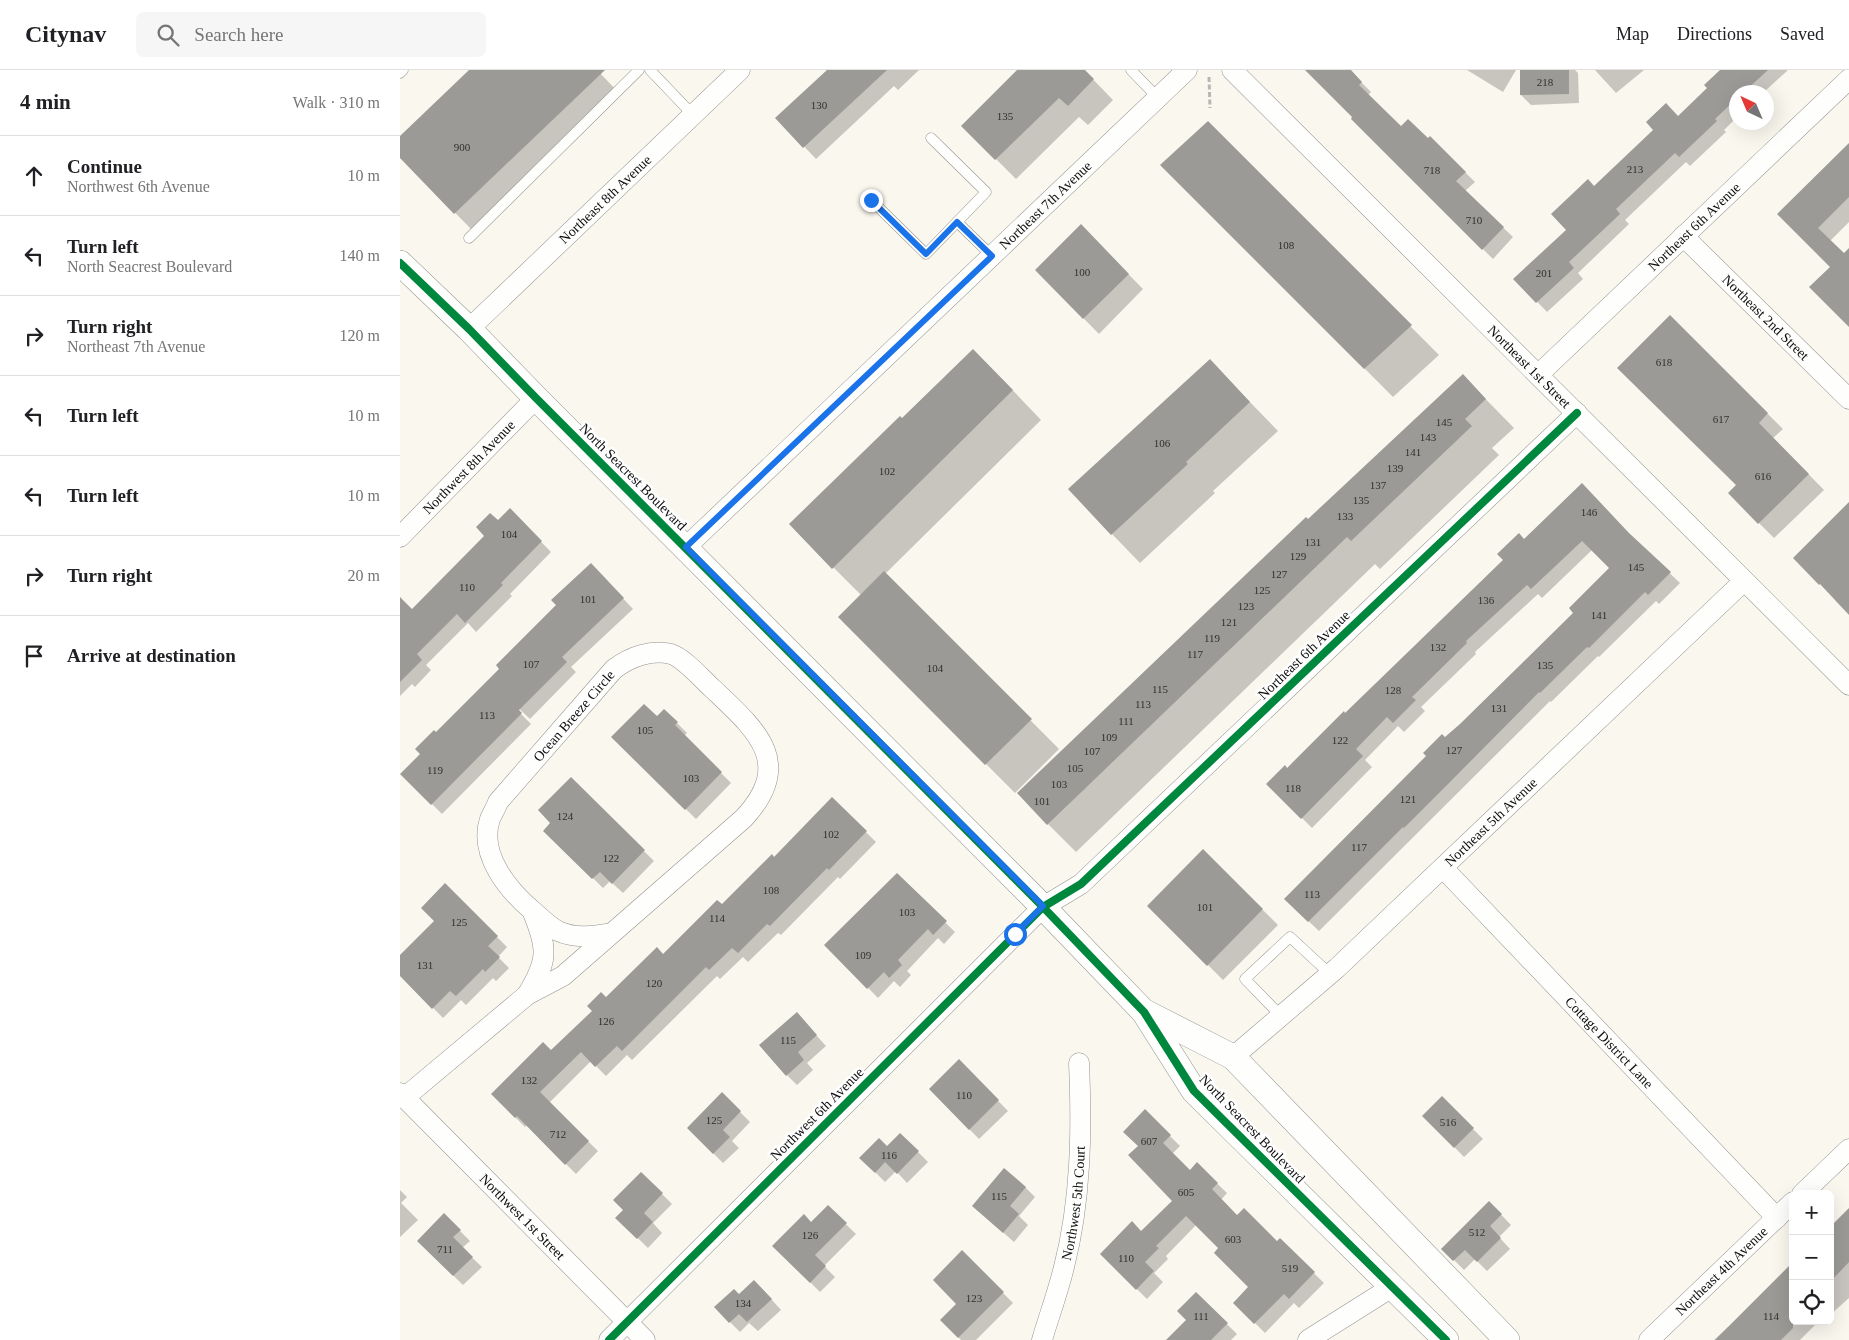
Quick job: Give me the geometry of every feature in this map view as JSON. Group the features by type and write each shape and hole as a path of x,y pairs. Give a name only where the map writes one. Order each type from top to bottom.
{"street":[{"name":"Northeast 8th Avenue","path":"469,329 740,70"},
{"name":"Northeast 7th Avenue","path":"686,547 1187,70"},
{"name":"Northeast 1st Street","path":"1235,71 1849,685"},
{"name":"Northeast 6th Avenue","path":"1539,374 1849,79"},
{"name":"Northeast 2nd Street","path":"1683,236 1849,399"},
{"name":"North Seacrest Boulevard","path":"400,263 469,329 1043,906 1144,1012 1194,1091 1446,1340"},
{"name":"Northwest 8th Avenue","path":"400,537 536,398"},
{"name":"Northeast 6th Avenue","path":"1043,906 1081,884 1577,413"},
{"name":"Northeast 5th Avenue","path":"1233,1057 1330,974 1744,581"},
{"name":"Ocean Breeze Circle","path":"402,1096 527,995 563,976 612,934 744,818 756,805 765,787 768,770 767,753 760,738 746,720 686,664 673,655 657,652 644,655 625,661 614,669 498,802 490,820 488,834 490,857 503,879 520,900 558,931 573,936 612,934"},
{"name":"Cottage District Lane","path":"1443,868 1777,1218"},
{"name":"Northwest 6th Avenue","path":"609,1340 1043,906"},
{"name":"Ocean Breeze Circle","path":"527,995 541,970 545,952 541,932 532,910"},
{"name":"North Seacrest Boulevard","path":"1144,1012 1233,1057 1507,1340"},
{"name":"Northwest 5th Court","path":"1042,1340 1064,1267 1073,1221 1078,1174 1080,1091 1078,1063"},
{"name":"Northwest 1st Street","path":"402,1096 645,1340"},
{"path":"1806,1190 1849,1149"},
{"name":"Northeast 4th Avenue","path":"1649,1340 1789,1206"},
{"path":"1308,1340 1392,1287"}],"lane":[{"path":"400,73 403,70"},
{"path":"468,238 639,70"},
{"path":"650,70 693,115"},
{"path":"1131,70 1158,98"},
{"path":"871,200 926,254 986,192 932,138"},
{"path":"957,222 992,256"},
{"path":"1281,1016 1245,979 1290,937 1330,974"}],"path":[{"path":"1209,70 1210,108"}],"building":[{"path":"469,70 605,70 454,214 400,158 400,136"},
{"path":"827,70 887,70 803,148 775,118"},
{"path":"1017,70 1085,70 1094,79 1068,106 1059,98 995,160 961,126"},
{"path":"1305,70 1351,70 1362,82 1359,85 1401,126 1408,119 1428,138 1430,136 1466,172 1456,181 1504,227 1482,250 1351,119 1352,117"},
{"path":"1520,70 1569,70 1569,94 1520,95"},
{"path":"1720,70 1768,70 1752,85 1729,85 1729,106 1715,119 1717,121 1679,157 1675,153 1616,209 1620,214 1569,262 1574,268 1536,303 1513,279 1566,230 1551,214 1588,179 1594,186 1653,130 1646,122 1666,103 1678,116 1707,88 1704,85"},
{"path":"1208,121 1412,325 1364,369 1160,165"},
{"path":"1849,143 1849,197 1818,228 1844,253 1849,248 1849,327 1809,287 1830,267 1777,214"},
{"path":"1081,224 1129,274 1083,319 1035,270"},
{"path":"1670,315 1768,413 1759,423 1809,474 1758,524 1728,493 1736,485 1617,368"},
{"path":"973,349 1013,390 832,569 789,524 900,416 902,418"},
{"path":"1210,359 1250,402 1186,462 1188,464 1111,535 1068,489"},
{"path":"1463,374 1486,399 1465,419 1472,426 1351,541 1347,537 1047,825 1017,793 1306,517 1308,519"},
{"path":"1582,483 1629,533 1671,572 1648,595 1645,592 1589,648 1587,647 1539,692 1308,922 1284,899 1426,756 1423,753 1442,734 1445,737 1460,724 1573,613 1569,608 1609,568 1582,541 1531,589 1527,585 1466,641 1467,643 1412,697 1416,700 1393,723 1387,717 1356,749 1363,756 1301,819 1266,784 1285,765 1287,768 1344,711 1345,713 1503,560 1497,554 1519,533 1524,539"},
{"path":"1849,502 1849,615 1793,558"},
{"path":"510,508 542,541 501,583 503,585 465,623 457,614 417,654 422,660 400,682 400,597 412,609 484,536 476,527 490,513 498,520"},
{"path":"591,563 624,598 562,657 567,662 519,710 522,713 431,805 400,774 420,754 415,749 434,730 436,732 499,669 496,665 556,605 551,600"},
{"path":"884,571 1032,719 985,765 838,617"},
{"path":"644,704 657,716 664,709 678,722 675,725 722,772 685,810 611,737"},
{"path":"571,777 645,850 612,884 600,872 592,879 543,831 550,823 538,810"},
{"path":"832,797 867,831 829,870 827,868 770,926 767,924 738,953 732,948 709,970 706,967 622,1051 617,1046 595,1067 581,1052 540,1092 589,1141 565,1165 517,1116 515,1118 491,1094 543,1042 551,1050 592,1011 587,1006 601,992 606,997 657,947 663,954 717,900 722,904 772,854 774,857"},
{"path":"1203,849 1263,909 1207,966 1147,906"},
{"path":"897,873 947,921 933,935 928,929 898,960 902,965 889,978 884,972 867,989 824,945"},
{"path":"445,883 498,936 488,946 500,957 485,972 483,969 456,996 450,991 432,1009 400,976 400,955 434,921 421,908"},
{"path":"797,1012 817,1035 798,1052 804,1060 786,1076 759,1045"},
{"path":"959,1059 999,1100 969,1130 929,1089"},
{"path":"722,1092 741,1111 723,1130 730,1137 713,1154 687,1128"},
{"path":"1442,1096 1474,1128 1454,1148 1422,1116"},
{"path":"1145,1109 1171,1135 1163,1143 1190,1170 1197,1162 1218,1183 1212,1189 1237,1215 1244,1208 1277,1241 1280,1238 1315,1272 1289,1299 1284,1294 1254,1324 1233,1303 1248,1287 1214,1253 1218,1248 1186,1216 1156,1246 1159,1248 1145,1262 1154,1271 1136,1290 1100,1254 1132,1221 1141,1231 1172,1201 1128,1155 1138,1146 1123,1132"},
{"path":"900,1133 919,1151 897,1174 885,1162 875,1173 859,1158 879,1138 887,1146"},
{"path":"1004,1168 1026,1187 1010,1206 1019,1214 1003,1233 972,1206"},
{"path":"641,1172 663,1193 644,1213 653,1222 637,1239 615,1218 623,1210 613,1200"},
{"path":"1489,1201 1502,1214 1490,1226 1501,1238 1477,1262 1465,1250 1453,1261 1441,1249"},
{"path":"828,1205 847,1223 815,1255 826,1266 810,1283 772,1246 804,1214 811,1222"},
{"path":"1849,1208 1849,1262 1834,1278 1834,1235 1834,1223"},
{"path":"444,1213 461,1230 453,1237 473,1257 453,1276 417,1241"},
{"path":"962,1250 1004,1292 958,1338 940,1320 956,1304 933,1280"},
{"path":"1789,1266 1789,1325 1793,1325 1793,1328 1781,1340 1715,1340"},
{"path":"754,1280 772,1299 747,1322 739,1314 729,1323 714,1307 734,1289 739,1294"},
{"path":"1196,1292 1228,1323 1211,1340 1166,1340 1186,1320 1177,1311"}],"cycle path":[{"path":"400,263 469,329 1043,907 1144,1012 1194,1091 1446,1340"},
{"path":"609,1340 1043,907 1081,884 1577,413"}],"route":[{"path":"871,200 926,254 957,222 992,256 686,547 1043,906 1015,934"}]}
